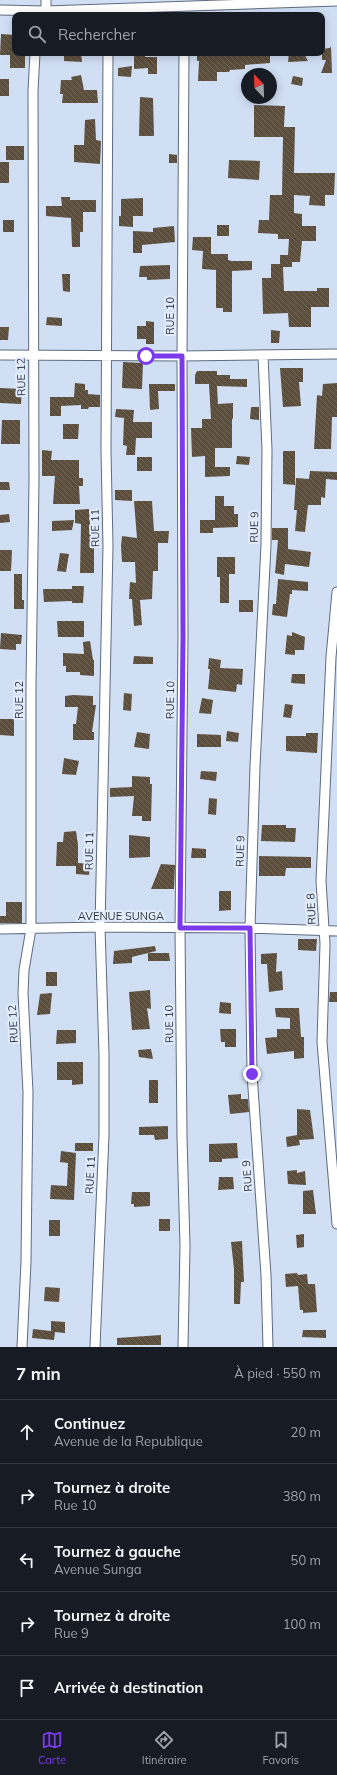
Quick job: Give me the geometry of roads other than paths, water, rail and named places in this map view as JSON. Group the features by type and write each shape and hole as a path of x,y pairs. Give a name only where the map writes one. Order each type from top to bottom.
{"street":[{"path":"46,0 46,11"},
{"path":"41,12 184,11 337,1"},
{"path":"0,10 24,12"},
{"name":"RUE 12","path":"22,1347 26,1262 28,1092 23,993 24,970 31,929 31,685 34,481 32,355 34,56"},
{"name":"RUE 11","path":"95,1347 104,1128 104,1054 100,927 108,546 106,355 108,56"},
{"name":"RUE 10","path":"183,1347 185,1246 182,1137 180,928 183,637 182,356 184,56"},
{"path":"0,355 182,356 337,354"},
{"name":"RUE 9","path":"263,355 267,450 266,545 255,766 250,928 252,1074 266,1275 268,1347"},
{"name":"RUE 8","path":"337,592 331,657 322,865 324,931 322,1042 337,1224"},
{"name":"AVENUE SUNGA","path":"0,929 100,927 250,928 337,931"}]}
